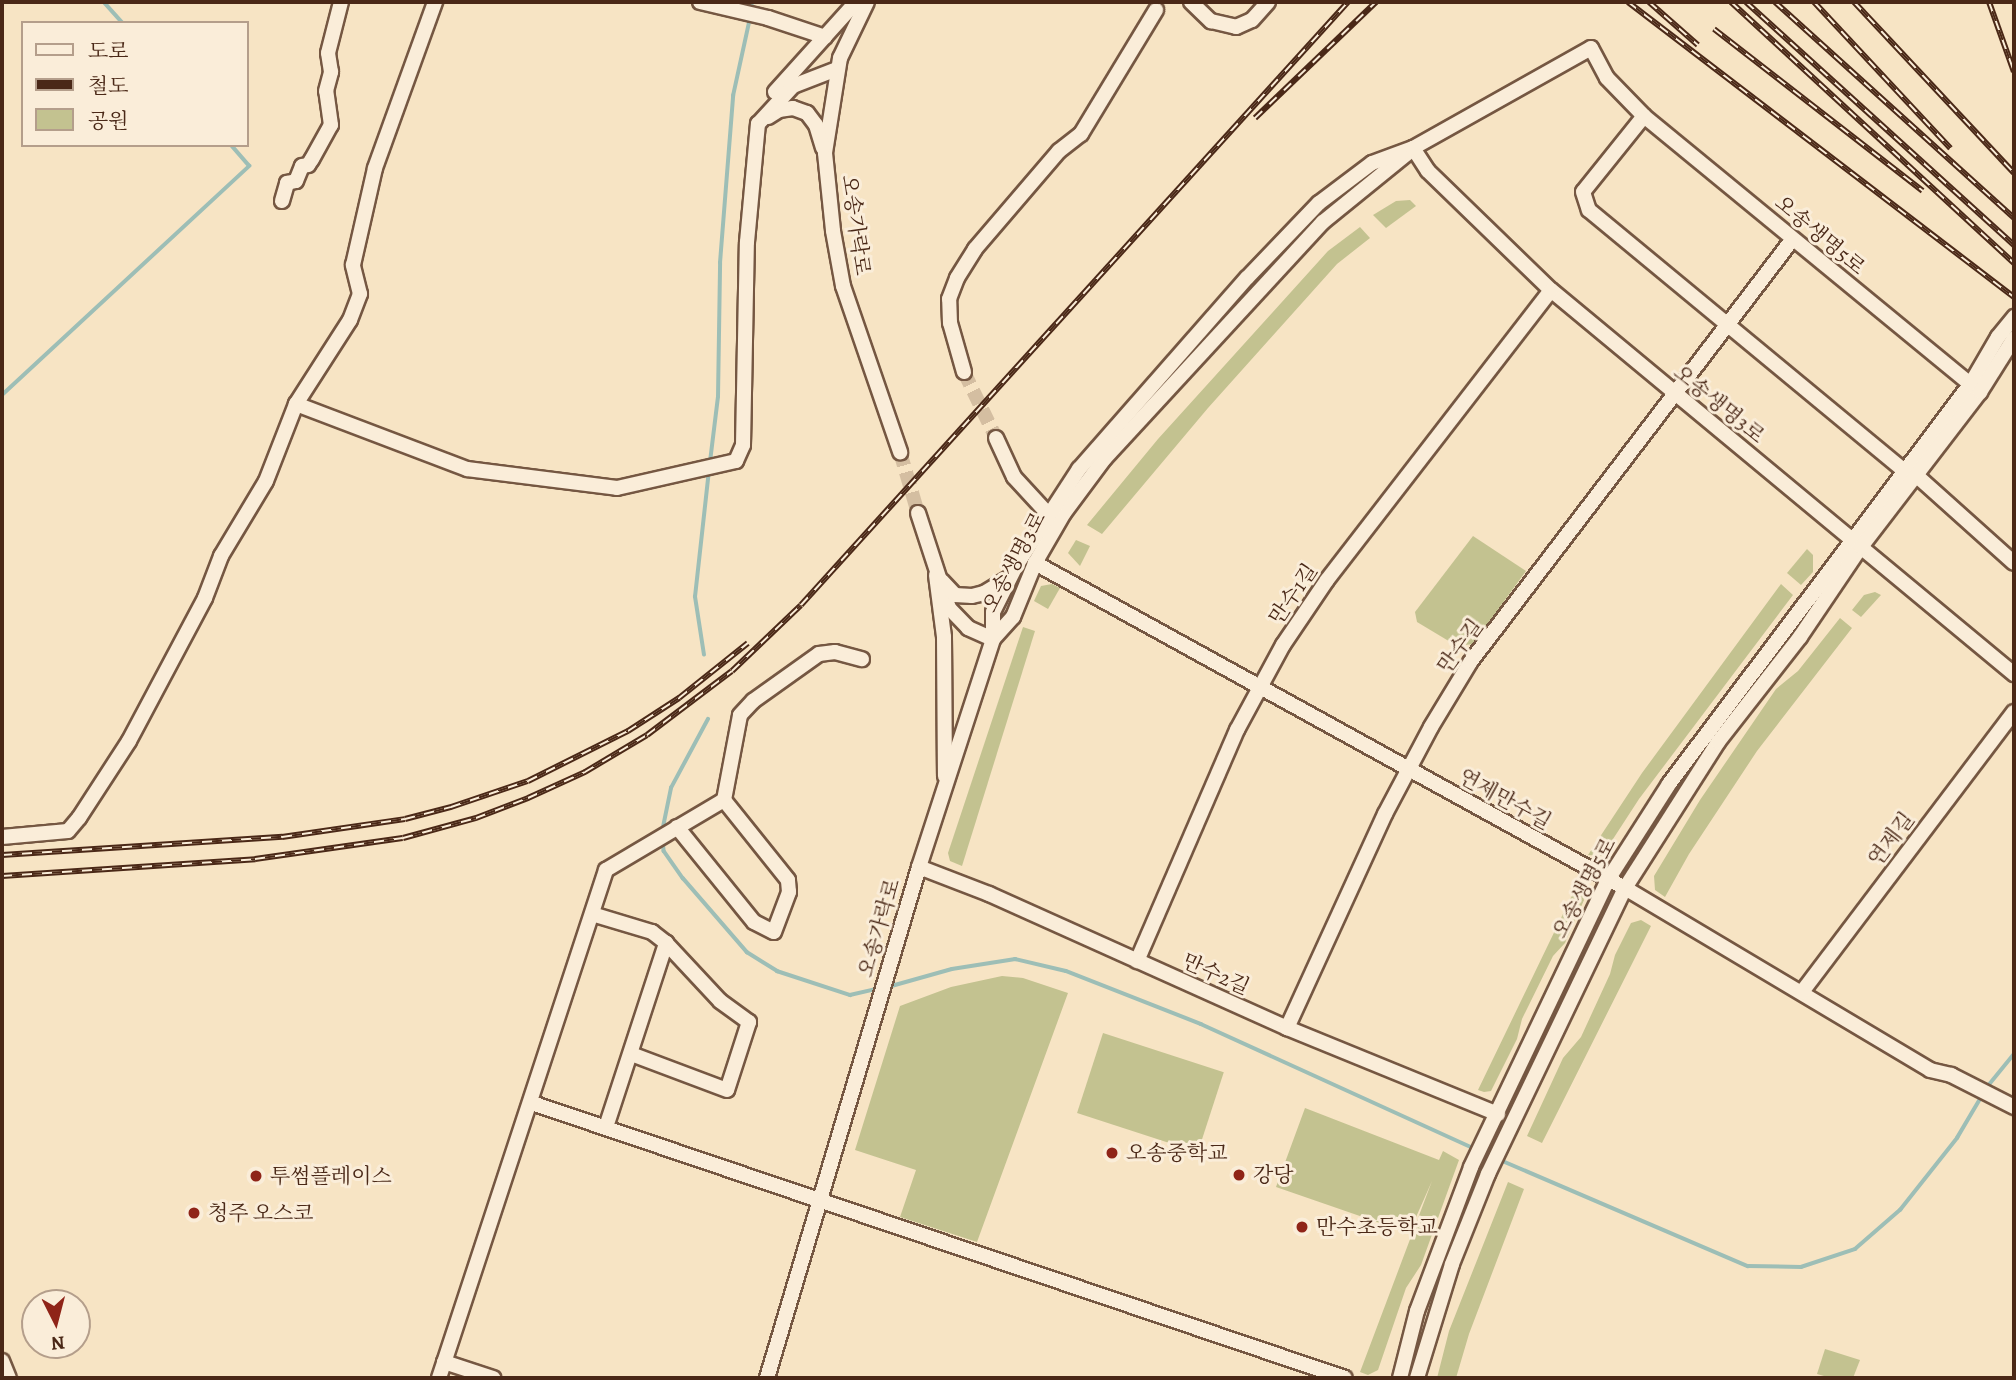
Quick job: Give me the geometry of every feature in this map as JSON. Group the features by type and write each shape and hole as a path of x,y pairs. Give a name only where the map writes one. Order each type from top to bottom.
{"street":[{"path":"282,201 287,183 296,181 302,166 312,159 331,125 326,91 331,72 328,53 341,2"},
{"path":"2,837 68,831 79,818 129,741 205,598 221,556 266,481 296,404 350,320 360,294 353,265 375,168 435,2"},
{"path":"700,2 759,16 825,37"},
{"path":"296,404 467,470 617,488 736,461 743,445 747,242 758,124 776,91 856,2"},
{"name":"오송가락로","path":"867,2 847,38 837,69 825,153 833,231 843,286 900,452"},
{"path":"1191,2 1211,21 1236,27 1252,20 1268,2"},
{"path":"964,372 950,323 949,299 957,278 975,249 1059,151 1081,134 1161,5"},
{"name":"오송생명5로","path":"1400,1378 1418,1311 1471,1167 1609,878 1669,783 1975,389 1644,116 1607,78 1591,48 1413,148"},
{"path":"758,124 793,86 837,69"},
{"path":"758,124 779,110 793,108 807,113 816,125 825,153"},
{"path":"1644,116 1583,192 1589,210 1911,474 2014,563"},
{"name":"오송생명3로","path":"1413,148 1428,171 1551,290 2014,674"},
{"name":"오송생명3로","path":"993,639 993,612 1010,577 1079,469 1247,278 1319,203 1372,163 1413,148"},
{"name":"오송생명3로","path":"993,639 1013,617 1035,563 1064,513 1105,458 1255,292 1323,222 1413,148"},
{"name":"만수길","path":"1287,1028 1408,769 1471,661 1792,240"},
{"name":"만수1길","path":"1137,961 1237,730 1261,685 1327,580 1551,290"},
{"path":"1975,389 1998,337 2014,317"},
{"path":"1975,389 2014,338"},
{"path":"996,438 1014,477 1048,514"},
{"path":"918,513 936,575 949,608 968,628 993,639"},
{"name":"오송생명5로","path":"1417,1378 1452,1264 1489,1174 1625,888 1717,742 1800,637 1856,543"},
{"name":"연제만수길","path":"1035,563 1609,878 1930,1070 1951,1075 2013,1107"},
{"path":"936,575 955,595 972,596 999,586 1010,577"},
{"path":"936,575 945,674 944,792"},
{"name":"오송가락로","path":"767,1378 919,867 993,639"},
{"path":"439,1378 532,1103 606,870 724,800 740,715 753,701 819,654 835,652 862,659"},
{"name":"연제길","path":"1802,992 2014,712"},
{"path":"674,829 754,922 774,932 789,892 788,880 724,800"},
{"name":"만수2길","path":"919,867 989,894 1287,1028 1497,1114"},
{"path":"592,914 652,932 666,943 720,1001 749,1022 727,1090 631,1054"},
{"path":"606,1127 666,943"},
{"path":"532,1103 1345,1378"},
{"path":"2,1361 9,1378"},
{"path":"444,1362 492,1378"}],"green space":[{"path":"1410,200 1416,206 1386,228 1373,215 1396,201"},
{"path":"1360,227 1370,238 1337,264 1208,408 1102,534 1087,525 1158,439 1328,251"},
{"path":"1473,536 1526,571 1473,644 1457,646 1417,622 1415,612"},
{"path":"1076,540 1090,546 1080,566 1068,553"},
{"path":"1807,549 1813,555 1813,572 1801,585 1787,573"},
{"path":"1052,584 1060,588 1048,609 1034,601 1041,586"},
{"path":"1781,584 1793,595 1639,799 1602,856 1588,855 1642,773"},
{"path":"1875,592 1881,595 1861,617 1852,610 1864,595"},
{"path":"1840,618 1852,628 1757,751 1689,854 1665,897 1655,890 1654,876 1700,800 1776,689 1798,671"},
{"path":"1023,627 1035,631 962,866 950,861 948,853"},
{"path":"1576,887 1581,890 1584,900 1565,943 1553,956 1491,1091 1478,1090"},
{"path":"1641,920 1651,926 1542,1143 1527,1136 1563,1058 1581,1037 1631,923"},
{"path":"1002,976 1023,978 1068,993 977,1242 900,1217 916,1170 855,1150 900,1006 951,987"},
{"path":"1103,1033 1224,1072 1198,1152 1077,1113"},
{"path":"1305,1108 1439,1160 1443,1151 1459,1160 1421,1265 1406,1288 1378,1370 1368,1375 1360,1372 1432,1181 1409,1233 1276,1187"},
{"path":"1508,1182 1524,1189 1469,1334 1456,1378 1437,1378 1449,1331"},
{"path":"1825,1349 1860,1360 1853,1378 1831,1378 1817,1374"}],"waterway":[{"path":"104,2 121,21"},
{"path":"751,10 752,2"},
{"path":"710,462 718,397 720,263 733,96 750,18"},
{"path":"2,395 249,166 233,147"},
{"path":"704,655 695,597 709,470"},
{"path":"662,832 671,788 708,719"},
{"path":"663,839 664,851 683,878 747,952 777,971 850,995 877,989"},
{"path":"888,987 952,969 1015,959 1066,971 1201,1024 1475,1149"},
{"path":"1987,1087 2014,1054"},
{"path":"1498,1159 1748,1266 1801,1267 1855,1249 1900,1210 1957,1138 1983,1094"}],"tunnel":[{"path":"964,372 996,438"},
{"path":"900,452 918,513"}],"railway":[{"path":"2,876 255,859 403,838 476,818 528,798 585,772 647,735 732,671 801,605 1348,2"},
{"path":"1255,118 1376,2"},
{"path":"1628,2 2014,297"},
{"path":"1649,2 1698,45"},
{"path":"1731,2 2014,263"},
{"path":"1746,2 2014,245"},
{"path":"1775,2 2014,218"},
{"path":"1814,2 1950,148"},
{"path":"1854,2 2014,173"},
{"path":"1989,2 2014,72"},
{"path":"1714,29 1923,191"},
{"path":"2,855 282,837 405,819 451,807 528,781 628,731 679,698 748,643"}],"place":[{"name":"오송중학교","path":"1112,1153"},
{"name":"강당","path":"1239,1175"},
{"name":"투썸플레이스","path":"256,1176"},
{"name":"청주 오스코","path":"194,1213"},
{"name":"만수초등학교","path":"1302,1227"}]}
